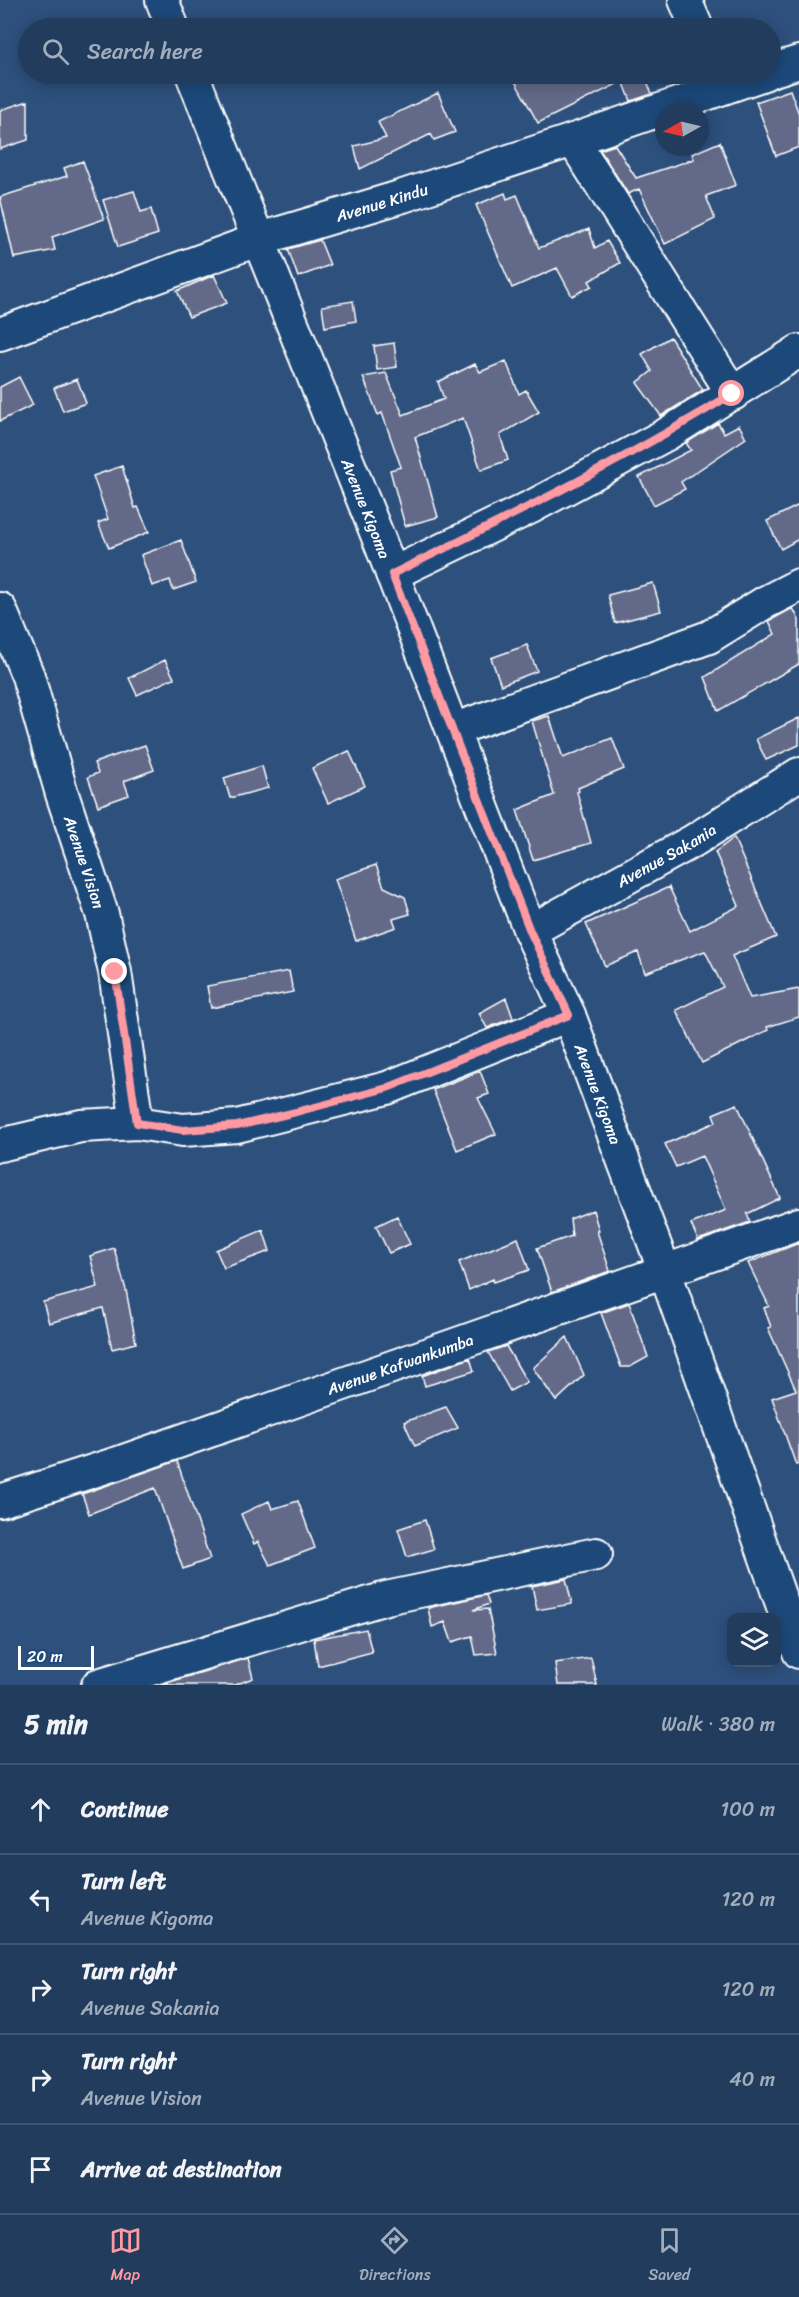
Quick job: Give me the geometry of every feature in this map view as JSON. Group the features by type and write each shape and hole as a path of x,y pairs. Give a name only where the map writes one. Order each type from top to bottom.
{"street":[{"path":"162,0 169,18"},
{"path":"685,0 693,18"},
{"path":"781,68 799,62"},
{"name":"Avenue Kigoma","path":"196,84 260,239 530,931 569,1015 665,1272 799,1652"},
{"name":"Avenue Kindu","path":"0,333 260,239 403,196 573,140 709,84"},
{"path":"573,140 732,394"},
{"path":"392,574 554,495 667,434 799,351"},
{"path":"453,730 709,637 764,603 799,585"},
{"name":"Avenue Vision","path":"0,609 28,676 62,794 102,914 115,972 137,1123"},
{"name":"Avenue Sakania","path":"530,931 693,841 799,774"},
{"path":"0,1145 81,1126 137,1123 183,1130 237,1126 387,1088 569,1015"},
{"name":"Avenue Kafwankumba","path":"0,1501 118,1463 799,1224"},
{"path":"98,1685 386,1598 596,1554"}],"building":[{"path":"517,84 617,84 538,123"},
{"path":"624,84 648,84 652,94 631,101"},
{"path":"790,90 799,114 799,147 776,156 756,102"},
{"path":"438,93 455,132 434,140 431,134 360,169 354,146 386,138 378,122"},
{"path":"28,101 28,140 0,149 0,110"},
{"path":"720,142 736,185 706,196 715,219 665,244 639,189 628,194 600,150 615,145 636,178 694,159 693,156 709,156 709,147"},
{"path":"83,161 104,219 52,237 55,250 14,258 0,197 67,176 64,168"},
{"path":"134,191 141,212 151,209 158,234 118,247 103,200"},
{"path":"505,193 507,199 517,195 539,248 589,229 595,248 607,241 620,263 589,281 592,286 572,296 557,268 512,288 476,205"},
{"path":"320,240 330,265 298,277 288,249"},
{"path":"214,275 227,303 189,317 177,291"},
{"path":"353,301 356,321 325,327 322,306"},
{"path":"670,337 703,390 661,416 637,383 652,371 642,354"},
{"path":"394,343 397,367 377,370 374,346"},
{"path":"506,361 519,394 526,390 539,412 500,435 508,460 481,470 463,418 415,437 438,517 405,526 390,470 401,467 382,413 378,415 363,377 386,373 403,415 444,399 438,382 475,364 480,372"},
{"path":"19,377 33,405 0,421 0,387"},
{"path":"77,379 86,403 63,411 54,388"},
{"path":"718,423 724,433 739,425 746,438 681,482 685,489 654,505 639,477 691,450 686,443"},
{"path":"122,466 135,508 138,507 149,532 109,548 98,523 108,519 93,476"},
{"path":"799,505 799,539 781,549 767,521"},
{"path":"181,540 196,582 173,590 170,580 152,586 141,555"},
{"path":"653,583 661,611 615,623 608,595"},
{"path":"793,608 799,620 799,664 718,711 705,677 775,634 769,621"},
{"path":"527,645 537,671 501,685 491,658"},
{"path":"165,660 174,678 137,695 129,678"},
{"path":"549,716 563,758 612,738 624,769 578,788 577,792 591,843 533,860 517,810 554,795 532,721"},
{"path":"799,718 799,745 766,760 756,739"},
{"path":"145,745 154,770 124,781 129,795 98,806 88,777 98,773 94,763"},
{"path":"349,751 365,786 328,803 312,768"},
{"path":"262,766 268,788 230,798 224,778"},
{"path":"734,838 776,937 732,956 750,998 799,989 799,1017 767,1027 768,1030 702,1063 676,1010 723,987 705,951 645,973 638,952 605,966 586,924 669,887 690,931 739,906 715,852"},
{"path":"376,865 384,887 405,897 410,914 393,919 396,927 356,941 335,879"},
{"path":"289,971 293,992 211,1008 207,986"},
{"path":"506,998 513,1018 487,1028 479,1013"},
{"path":"480,1071 489,1094 478,1098 496,1134 457,1150 433,1090"},
{"path":"737,1104 780,1198 747,1214 750,1222 698,1240 691,1224 726,1210 702,1156 676,1167 665,1144 716,1122 713,1114"},
{"path":"593,1210 610,1271 552,1292 537,1248 572,1236 570,1219"},
{"path":"397,1216 410,1244 389,1253 376,1226"},
{"path":"263,1230 270,1251 224,1268 216,1250"},
{"path":"518,1238 529,1270 494,1282 493,1279 469,1290 459,1262"},
{"path":"799,1243 799,1464 796,1465 772,1398 796,1390 768,1328 771,1327 764,1308 769,1306 748,1263"},
{"path":"114,1248 126,1290 136,1343 112,1349 103,1308 49,1323 43,1302 98,1287 90,1256"},
{"path":"629,1303 648,1357 630,1367 621,1367 601,1313"},
{"path":"567,1337 584,1375 556,1401 533,1368"},
{"path":"506,1346 527,1382 510,1391 488,1352"},
{"path":"470,1358 474,1371 425,1386 422,1376"},
{"path":"446,1407 458,1428 415,1446 404,1422"},
{"path":"177,1461 210,1559 183,1569 155,1488 89,1514 82,1494"},
{"path":"269,1501 272,1509 298,1501 315,1548 270,1565 258,1542 254,1544 241,1514"},
{"path":"425,1520 434,1549 407,1557 398,1529"},
{"path":"566,1579 572,1604 537,1610 532,1586"},
{"path":"486,1595 489,1604 473,1610 488,1609 497,1653 476,1655 472,1636 452,1642 445,1622 432,1627 428,1608"},
{"path":"366,1629 372,1652 318,1666 314,1639"},
{"path":"248,1658 253,1678 235,1685 160,1685"},
{"path":"591,1658 597,1685 558,1685 555,1663"}],"route":[{"path":"115,972 137,1123 183,1130 237,1126 387,1088 569,1015 530,931 392,574 533,506 667,434 732,394"}]}
